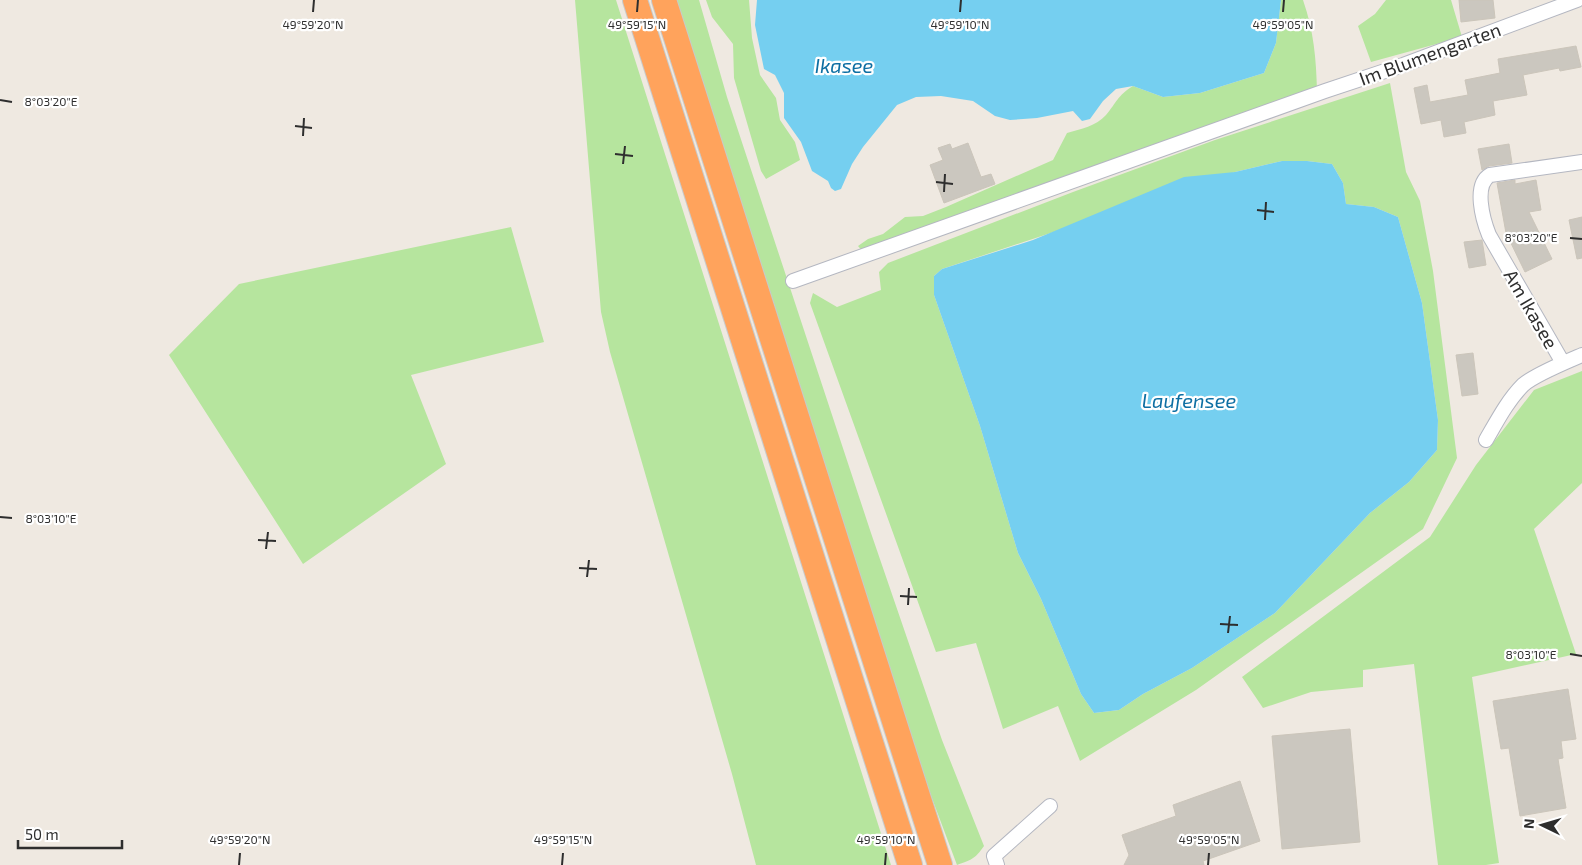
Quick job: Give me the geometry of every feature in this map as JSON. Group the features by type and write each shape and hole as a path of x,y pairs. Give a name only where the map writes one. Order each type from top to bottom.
{"highway":[{"path":"635,0 910,865"},
{"path":"664,0 940,865"}],"street":[{"name":"Im Blumengarten","path":"793,281 1403,65 1577,0"},
{"name":"Am Ikasee","path":"1563,363 1489,235 1485,226 1480,190 1483,181 1490,175 1582,162"},
{"name":"Am Ikasee","path":"1486,440 1500,416 1524,384 1582,355"},
{"path":"997,865 994,856 1050,806"}],"green space":[{"path":"575,0 616,0 891,865 756,865 732,774 610,352 601,312"},
{"path":"674,0 699,0 727,97 871,533 942,740 984,846 972,859 957,865 930,793"},
{"path":"706,0 749,0 752,38 760,75 776,98 780,120 795,142 800,160 766,179 761,171 734,78 733,44 712,17"},
{"path":"1281,0 1303,0 1314,45 1317,91 864,253 858,246 868,239 883,234 905,217 923,216 1053,160 1067,133 1098,122 1106,115 1120,96 1133,86 1163,97 1200,93 1264,73 1276,43"},
{"path":"1386,0 1451,0 1462,37 1371,62 1358,26 1375,14"},
{"path":"1390,83 1406,172 1420,201 1433,271 1457,458 1423,529 1196,690 1080,761 1058,706 1003,729 976,643 936,652 810,303 813,293 837,307 881,290 879,272 888,263 1215,140","holes":["1282,161 1332,164 1343,183 1346,204 1374,207 1398,217 1422,303 1438,420 1437,450 1409,482 1370,513 1275,613 1192,668 1143,694 1119,710 1094,713 1081,694 1041,599 1018,553 980,426 934,295 934,276 942,269 1235,172"]},
{"path":"511,227 544,342 411,375 446,464 303,564 169,355 239,284"},
{"path":"1582,371 1582,483 1534,529 1576,654 1472,677 1499,863 1486,865 1438,865 1414,664 1363,670 1363,687 1311,692 1263,708 1242,677 1430,537 1476,465 1534,390"}],"water":[{"name":"Ikasee","path":"757,0 1281,0 1276,43 1264,73 1200,93 1163,97 1133,86 1116,89 1103,101 1090,119 1082,121 1073,111 1037,118 1010,120 995,116 973,101 941,96 916,97 897,105 863,147 852,164 841,189 835,191 831,188 828,181 812,171 801,142 784,118 784,93 775,75 764,69 755,25"},
{"name":"Laufensee","path":"1282,161 1332,164 1343,183 1346,204 1374,207 1398,217 1422,303 1438,420 1437,450 1409,482 1370,513 1275,613 1192,668 1143,694 1119,710 1094,713 1081,694 1041,599 1018,553 980,426 934,295 934,276 942,269 1033,240 1184,177 1235,172"}],"building":[{"path":"1459,0 1493,0 1495,18 1461,22"},
{"path":"1576,46 1581,67 1560,71 1559,68 1523,75 1527,95 1493,101 1495,115 1464,122 1466,133 1444,137 1441,120 1421,124 1414,88 1427,85 1430,102 1468,95 1465,80 1500,73 1498,59"},
{"path":"968,143 981,177 991,174 995,184 944,203 930,165 943,160 938,148 950,144 952,149"},
{"path":"1509,144 1512,163 1489,166 1482,170 1478,149"},
{"path":"1515,180 1515,184 1536,180 1541,210 1529,212 1552,259 1525,272 1506,233 1497,183"},
{"path":"1582,217 1582,258 1577,259 1569,220"},
{"path":"1482,240 1486,265 1469,268 1464,242"},
{"path":"1473,353 1478,394 1462,396 1456,355"},
{"path":"1568,689 1576,739 1561,741 1563,758 1558,759 1566,808 1520,816 1509,748 1501,749 1493,701"},
{"path":"1350,729 1360,842 1282,849 1272,736"},
{"path":"1240,781 1260,841 1203,861 1204,865 1124,865 1129,855 1122,835 1176,816 1173,805"}]}
